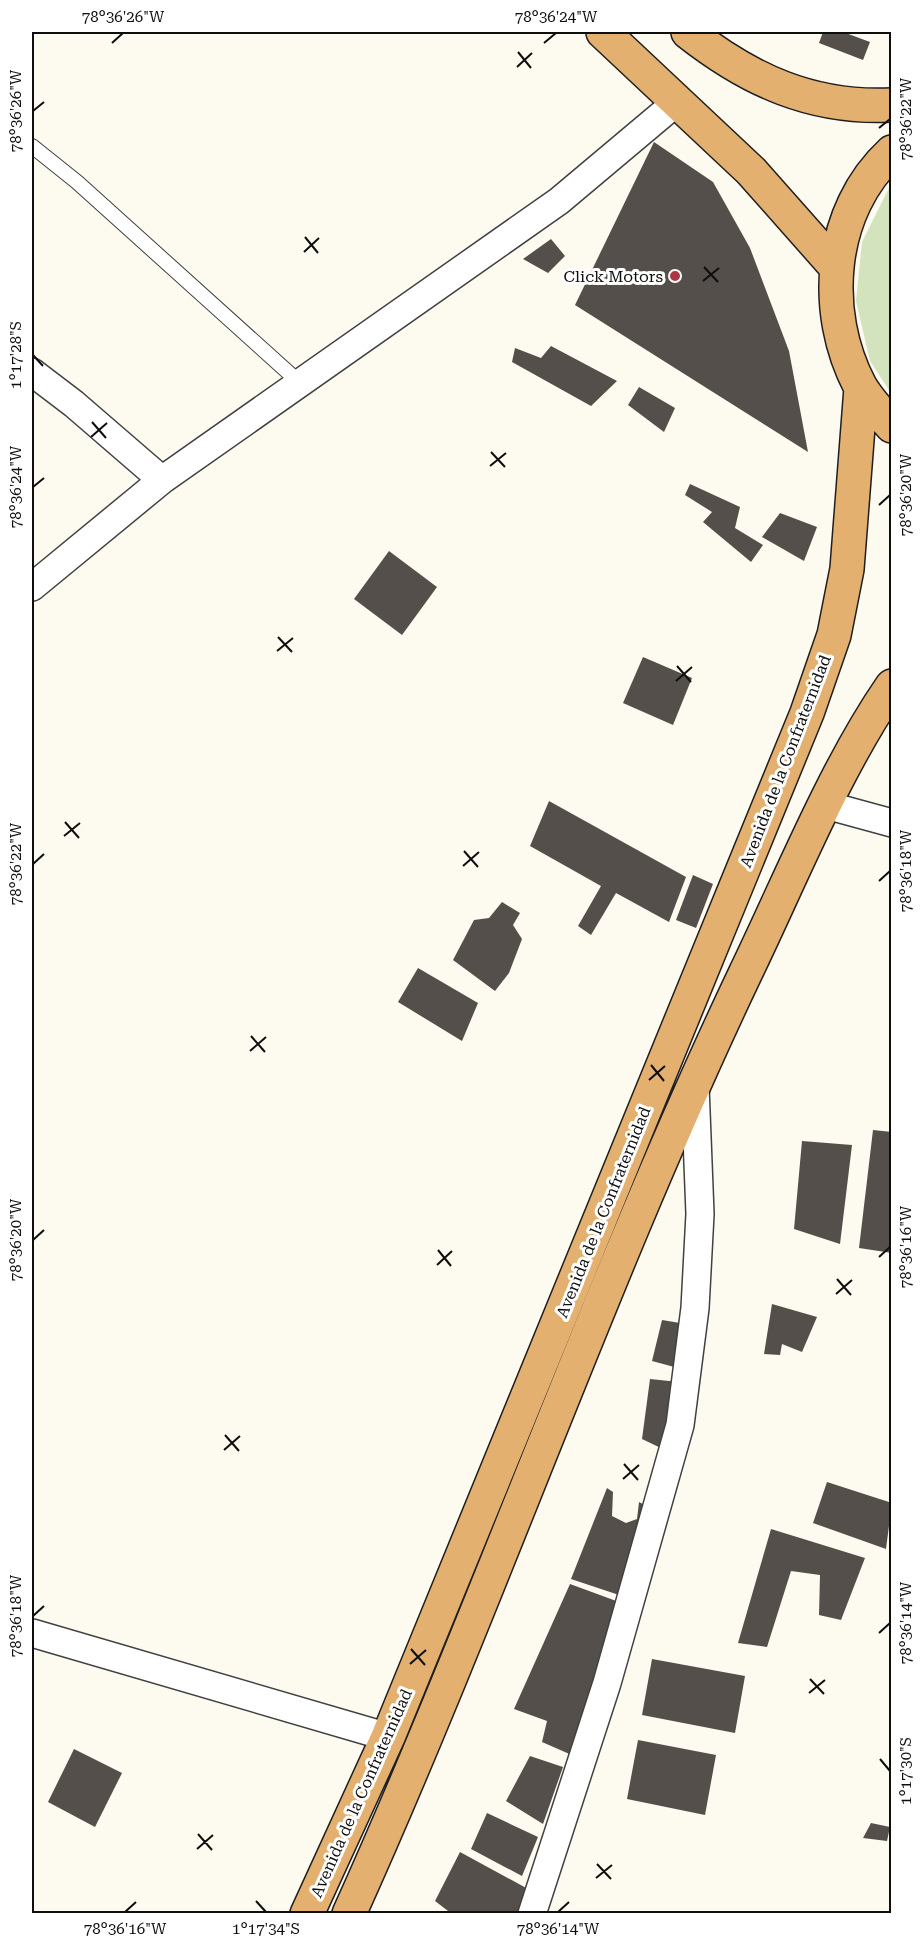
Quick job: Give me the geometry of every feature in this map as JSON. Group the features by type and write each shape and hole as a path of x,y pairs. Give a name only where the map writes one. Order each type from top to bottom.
{"highway":[{"path":"603,32 751,171 836,267"},
{"path":"688,32 752,76 804,96 858,107 891,105"},
{"path":"891,152 878,164 849,212 836,267 836,308 844,350 861,388 891,426"},
{"name":"Avenida de la Confraternidad","path":"307,1914 388,1737 815,691 834,635 847,569 856,482 861,388"},
{"name":"Avenida de la Confraternidad","path":"349,1914 694,1082 826,805 874,712 891,686"}],"street":[{"path":"32,587 162,480 559,201 678,101"},
{"path":"32,372 74,404 162,480"},
{"path":"826,805 891,823"},
{"path":"532,1914 607,1683 680,1425 694,1308 700,1214 694,1082"},
{"path":"32,1633 388,1737"}],"lane":[{"path":"32,146 77,182 300,383"}],"green space":[{"path":"891,184 891,393 870,361 856,301 862,242"}],"building":[{"path":"823,32 843,32 870,42 863,60 819,43"},
{"name":"Click Motors","path":"654,142 713,182 750,248 789,351 808,452 575,305"},
{"path":"551,239 565,256 548,273 523,259"},
{"path":"551,346 617,381 591,406 512,362 515,348 541,358"},
{"path":"639,387 675,408 664,432 628,405"},
{"path":"690,484 740,507 735,528 763,545 751,562 703,522 712,512 685,495"},
{"path":"780,513 817,527 804,561 762,537"},
{"path":"389,551 437,587 402,635 354,599"},
{"path":"643,657 692,678 673,725 623,703"},
{"path":"549,801 686,877 669,922 616,893 591,935 578,926 601,886 530,846"},
{"path":"693,875 713,884 696,928 676,920"},
{"path":"502,902 520,913 513,925 522,939 509,973 495,991 453,960 474,920 489,918"},
{"path":"418,968 478,1003 462,1041 398,1002"},
{"path":"873,1130 892,1132 892,1253 859,1248"},
{"path":"802,1141 852,1145 840,1244 794,1229"},
{"path":"772,1304 817,1317 802,1352 782,1344 780,1355 764,1354"},
{"path":"662,1320 686,1324 678,1368 652,1361"},
{"path":"650,1379 679,1382 665,1450 642,1439"},
{"path":"827,1482 892,1503 886,1549 813,1523"},
{"path":"607,1488 613,1492 612,1516 626,1523 637,1519 639,1502 650,1508 625,1597 571,1579"},
{"path":"771,1529 865,1558 841,1620 819,1615 820,1575 791,1571 767,1647 738,1643"},
{"path":"570,1584 619,1602 574,1756 542,1742 547,1721 514,1709"},
{"path":"652,1659 745,1676 735,1733 642,1715"},
{"path":"638,1740 716,1755 705,1815 627,1799"},
{"path":"74,1749 122,1773 95,1827 48,1802"},
{"path":"530,1756 563,1767 543,1824 506,1801"},
{"path":"487,1813 538,1837 522,1876 471,1849"},
{"path":"871,1823 890,1827 887,1841 863,1838"},
{"path":"460,1852 528,1889 519,1914 452,1914 435,1901"}],"place":[{"name":"Click Motors","path":"675,276"}]}
